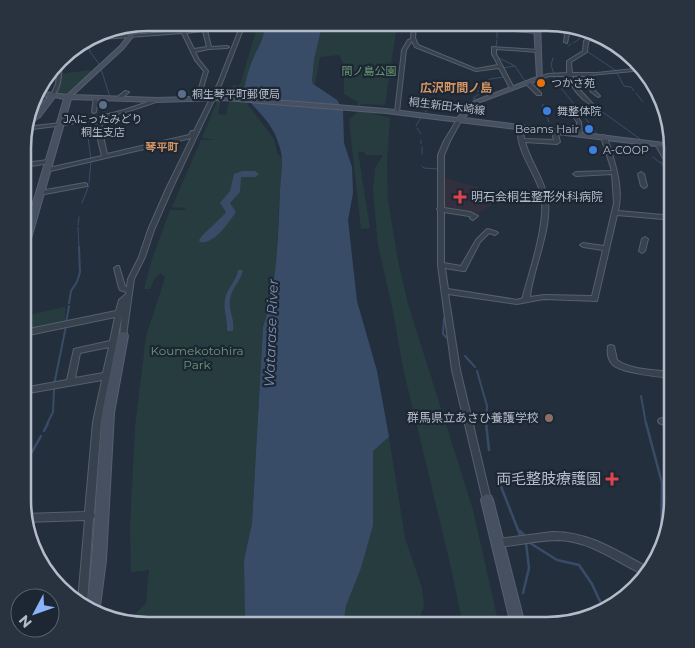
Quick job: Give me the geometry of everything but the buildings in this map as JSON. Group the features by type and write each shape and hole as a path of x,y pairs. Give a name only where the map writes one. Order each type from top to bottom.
{"street":[{"path":"31,221 68,97 134,32 153,31"},
{"path":"179,31 190,31"},
{"path":"205,31 209,48"},
{"path":"31,165 47,166 105,157 190,137 216,98 240,31"},
{"path":"184,32 197,60 206,70 201,88 193,99"},
{"path":"414,32 413,40 416,46 474,69 481,70 500,66"},
{"path":"537,32 540,78"},
{"path":"566,42 567,33"},
{"path":"589,39 586,41 585,52 569,61 568,75 573,85 591,104"},
{"path":"398,112 404,50 409,41 413,40"},
{"path":"193,51 227,47"},
{"path":"512,88 494,54 494,47 538,51"},
{"path":"516,616 456,370 440,265 441,155 446,140 460,119 476,102 548,75 634,70"},
{"path":"35,118 58,84 59,73"},
{"path":"587,74 593,92 598,96"},
{"path":"528,83 539,94"},
{"path":"118,99 127,92"},
{"name":"桐生新田木崎線","path":"45,94 68,97 157,100 216,98 398,112 663,145"},
{"path":"96,98 96,114 105,157"},
{"path":"34,126 59,124 157,100"},
{"path":"569,109 578,122 580,134"},
{"path":"520,126 522,140 540,184 545,203 537,253 526,296 527,301"},
{"path":"83,597 91,516 96,431 105,376 118,340 128,293 151,230 198,127"},
{"path":"522,140 557,142 554,131"},
{"path":"444,290 517,302 544,297 595,299 618,203 615,172 604,137"},
{"path":"658,144 663,153"},
{"path":"576,174 615,172"},
{"path":"641,174 644,186"},
{"path":"40,193 85,184"},
{"path":"440,210 470,214 474,216 473,218"},
{"path":"616,212 663,216"},
{"path":"440,265 463,269 478,241 488,231 495,233"},
{"path":"642,251 645,239"},
{"path":"583,245 608,248"},
{"path":"117,268 122,288 128,293"},
{"path":"93,603 99,560 108,413 122,300 128,293"},
{"path":"32,331 120,313"},
{"path":"70,383 77,351 118,340"},
{"path":"611,348 614,360 618,364 664,374"},
{"path":"32,390 105,376"},
{"path":"33,518 91,516"},
{"path":"498,543 548,537 572,538 597,547 641,569"}],"shaded area":[{"name":"明石会桐生整形外科病院","path":"444,178 478,187 477,199 495,202 478,214 444,208"}],"green space":[{"name":"Koumekotohira Park","path":"256,31 265,31 251,62 244,90 245,101 274,139 277,152 284,162 279,199 276,271 272,295 263,327 252,523 244,560 245,617 134,616 146,603 149,570 131,572 130,527 135,427 146,336 165,278 161,273 155,278 150,289 144,289 152,259 170,210 185,210 185,208 172,207 201,140 215,140 202,138 217,101 221,100 218,114 226,115 233,85 240,85"},
{"name":"間ノ島公園","path":"321,31 396,32 385,105 361,104 358,111 385,113 374,114 390,118 387,162 388,200 398,261 408,304 473,510 497,616 461,616 403,368 393,311 378,245 373,191 375,168 383,155 365,155 365,152 358,152 370,228 361,229 349,120 357,112 358,102 344,94 343,69 339,55 320,57 315,84 313,84 314,60"},
{"path":"91,70 69,93 64,95 55,93 59,74"},
{"path":"65,307 65,323 32,328 31,314"},
{"path":"389,437 405,538 422,588 424,607 420,616 344,617 346,606 361,568 373,526 373,451"}],"water":[{"name":"Watarase River","path":"264,31 321,31 314,60 312,81 313,84 337,100 343,110 344,143 352,167 353,193 348,220 357,301 377,371 389,437 373,451 373,526 361,568 346,606 344,617 245,617 244,560 252,523 263,327 272,293 278,242 282,166 280,148 272,129 264,117 244,96 246,78"},
{"path":"238,270 243,270 230,299 233,331 227,331 225,299"}],"waterway":[{"path":"497,32 497,38"},
{"path":"573,43 580,36"},
{"path":"496,46 497,40"},
{"path":"89,47 90,52 100,65"},
{"path":"588,52 615,70"},
{"path":"499,58 515,66"},
{"path":"553,58 551,65 554,74"},
{"path":"504,70 503,68 515,66"},
{"path":"515,66 525,81"},
{"path":"101,69 110,97"},
{"path":"617,73 624,86 631,87 634,91"},
{"path":"553,76 597,134"},
{"path":"475,99 473,98 481,93 476,90 490,79 504,77"},
{"path":"636,93 643,102"},
{"path":"433,106 444,103 461,111"},
{"path":"544,104 542,105 549,122"},
{"path":"593,105 640,139"},
{"path":"425,112 430,108"},
{"path":"97,116 104,112"},
{"path":"416,126 421,117"},
{"path":"417,128 421,134"},
{"path":"87,130 91,159"},
{"path":"422,147 422,154"},
{"path":"653,157 663,163"},
{"path":"89,183 91,161"},
{"path":"422,166 424,168 438,169"},
{"path":"204,240 216,230 231,212 225,203 235,192 237,176 255,174"},
{"path":"82,203 89,185"},
{"path":"78,225 79,217"},
{"path":"78,227 79,248"},
{"path":"69,303 71,291 77,282 80,272 79,247"},
{"path":"66,323 69,306"},
{"path":"444,318 443,334 447,338"},
{"path":"54,385 66,326"},
{"path":"465,356 475,367"},
{"path":"477,371 487,406 486,423"},
{"path":"47,424 53,412 54,389"},
{"path":"641,396 646,424"},
{"path":"44,431 48,423"},
{"path":"486,423 489,450"},
{"path":"646,423 662,483 661,523"},
{"path":"32,452 41,436"},
{"path":"500,484 520,535"},
{"path":"520,531 524,535"},
{"path":"523,593 529,568 526,543"},
{"path":"530,543 557,560 579,565 592,584 601,603"}],"place":[{"name":"つかさ苑","path":"541,83"},
{"name":"桐生琴平町郵便局","path":"182,94"},
{"name":"JAにったみどり 桐生支店","path":"103,105"},
{"name":"舞整体院","path":"547,111"},
{"name":"Beams Hair","path":"589,129"},
{"name":"A-COOP","path":"593,150"},
{"name":"明石会桐生整形外科病院","path":"460,197"},
{"name":"群馬県立あさひ養護学校","path":"549,418"},
{"name":"両毛整肢療護園","path":"612,479"}],"district":[{"name":"広沢町間ノ島","path":"456,88"},
{"name":"琴平町","path":"162,147"}]}
